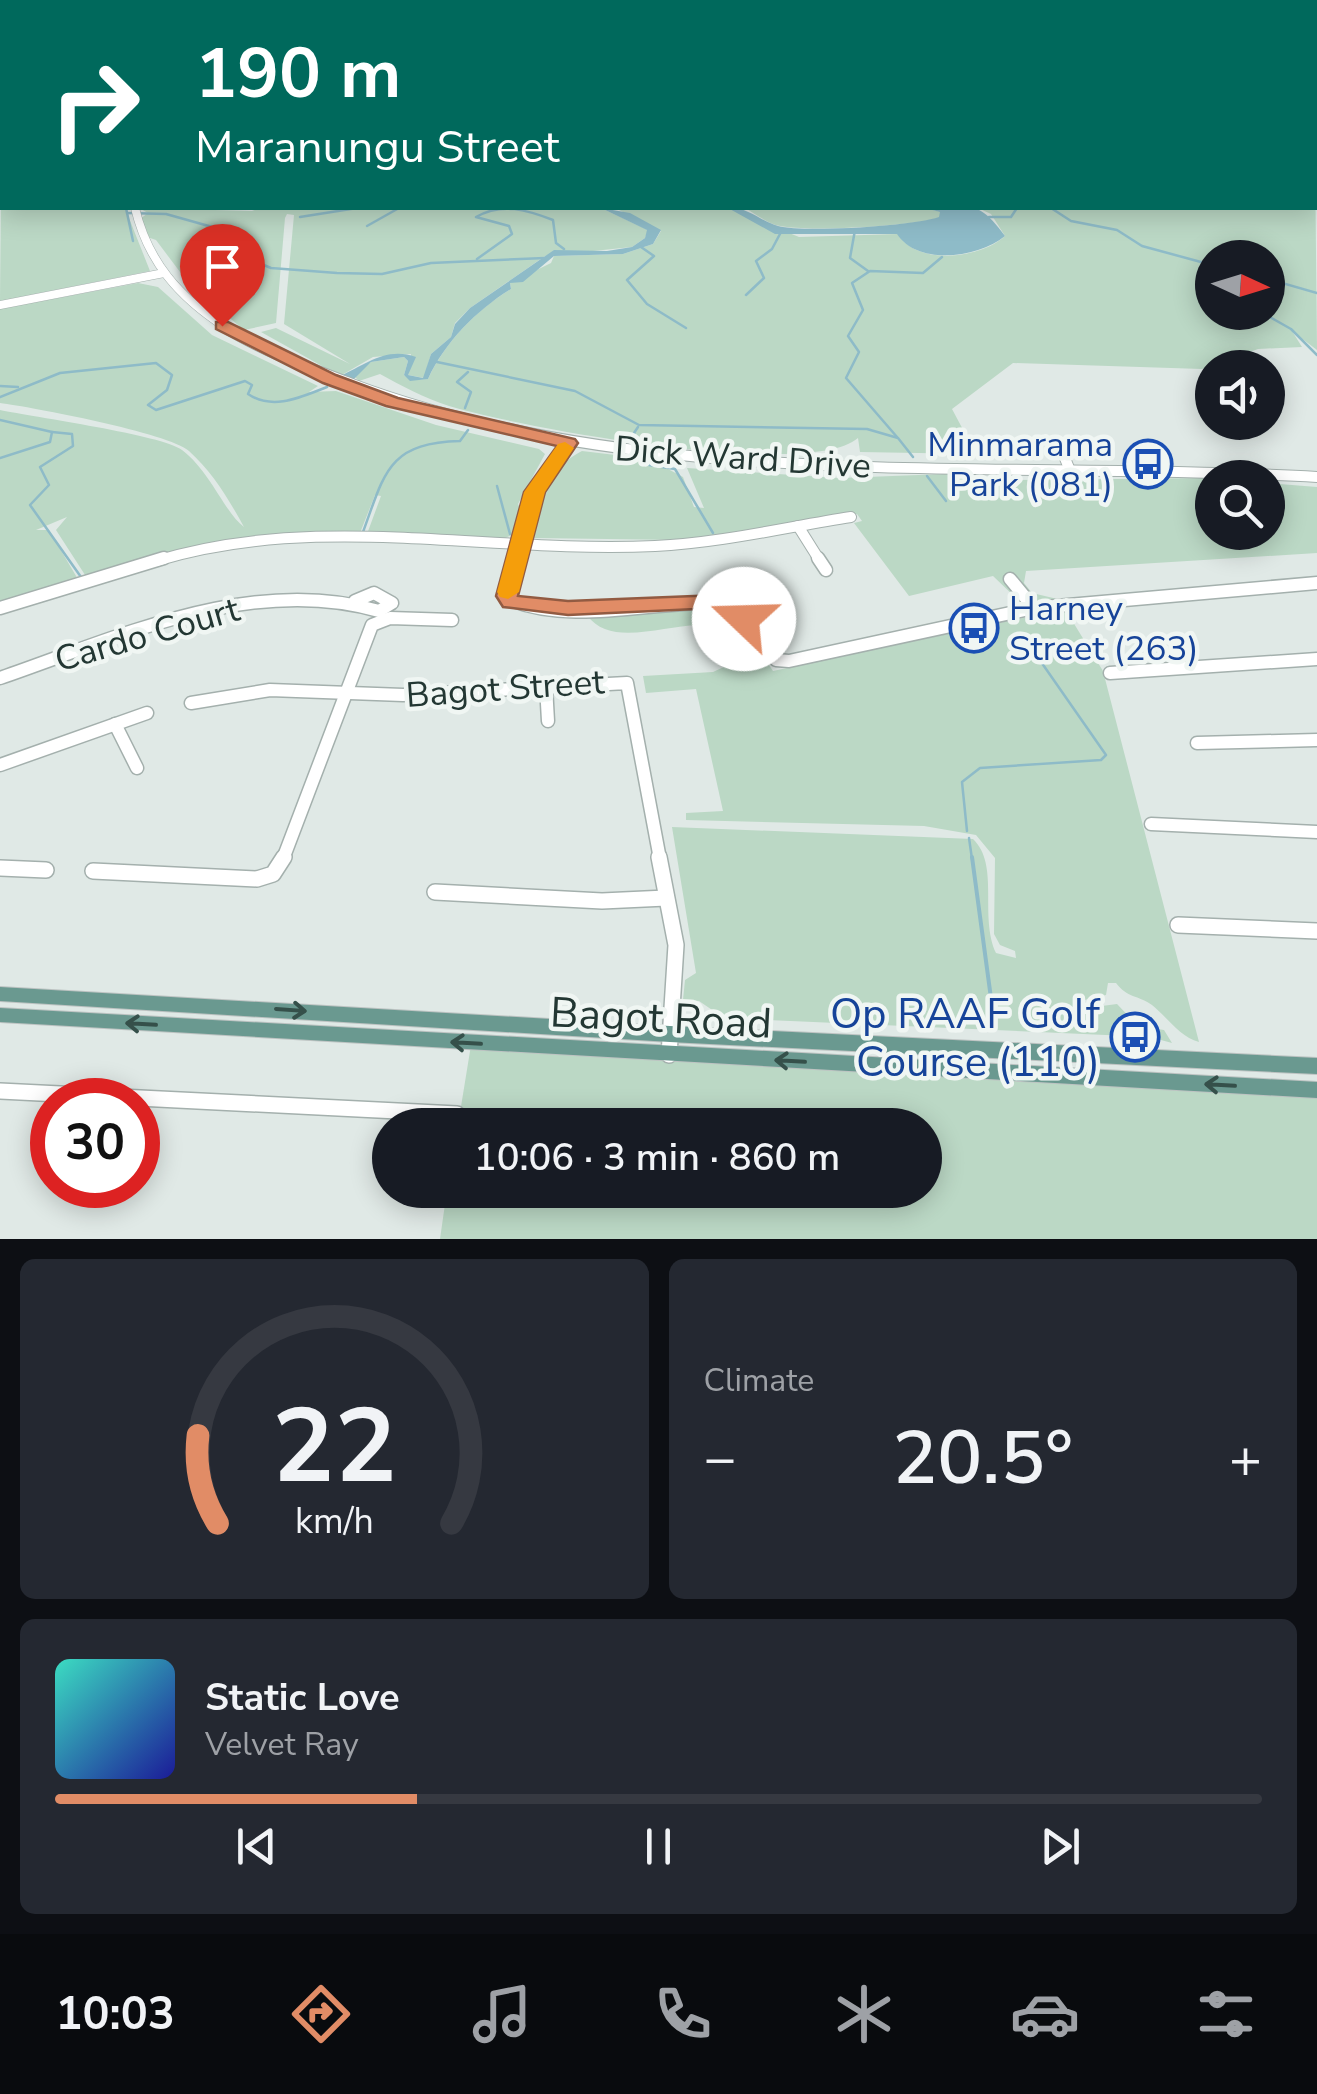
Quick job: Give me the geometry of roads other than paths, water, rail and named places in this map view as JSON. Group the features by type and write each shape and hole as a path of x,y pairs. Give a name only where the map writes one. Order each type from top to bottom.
{"main road":[{"name":"Bagot Road","path":"0,994 1317,1090"},
{"name":"Bagot Road","path":"0,1015 670,1045 1317,1066"}],"street":[{"name":"Dick Ward Drive","path":"136,210 145,244 164,273 199,310 244,340 329,379 434,414 568,443 758,464 1069,468 1317,478"},
{"path":"0,306 164,273"},
{"path":"568,443 534,492 507,596 516,605 588,608 728,603 776,660 790,661 1034,608 1317,583"},
{"path":"1058,444 1069,468"},
{"path":"0,608 178,554 252,540 338,536 656,546 852,518"},
{"path":"798,526 826,570"},
{"path":"1010,578 1034,608"},
{"name":"Cardo Court","path":"0,678 230,606 286,599 355,600"},
{"name":"Bagot Street","path":"92,871 257,879 274,874 282,863 344,693 375,622 390,618 452,620"},
{"path":"1110,674 1317,658"},
{"name":"Bagot Street","path":"192,703 270,690 402,695 616,681 628,684 676,945 670,1045"},
{"path":"546,686 548,721"},
{"path":"0,764 147,713"},
{"path":"115,724 136,768"},
{"path":"1198,743 1317,740"},
{"path":"1151,824 1317,832"},
{"path":"0,868 46,870"},
{"path":"435,892 602,901 666,898"},
{"path":"1178,924 1317,931"},
{"path":"0,1091 372,1110"}],"water":[{"path":"605,210 630,213 661,230 653,244 623,254 554,256 523,282 510,283 511,289 474,317 453,340 428,379 410,381 404,375 408,361 404,357 371,362 352,381 340,376 376,358 405,354 416,357 408,375 423,378 431,354 451,337 455,324 470,308 554,250 607,251 632,247 645,238 647,230"},
{"path":"732,210 748,212 778,226 811,229 859,228 939,217 940,212 932,210 979,210 1005,236 980,249 949,255 919,251 897,234 775,234"}],"waterway":[{"path":"300,217 344,210"},
{"path":"367,226 395,210"},
{"path":"477,259 512,234 509,226 476,217 495,210"},
{"path":"514,210 553,220 556,243 564,249"},
{"path":"989,217 1011,217 1016,210"},
{"path":"1054,210 1071,221 1117,230 1142,246 1195,260"},
{"path":"127,213 166,214 223,230 216,245 271,268 382,274 431,263 545,258"},
{"path":"127,213 133,241"},
{"path":"855,230 850,258 868,271"},
{"path":"746,295 764,278 756,261 772,249 781,232"},
{"path":"641,247 654,256 627,280 647,304 686,328"},
{"path":"897,437 846,378 859,352 848,336 863,310 852,283 870,271 923,273 942,257"},
{"path":"1285,284 1317,293"},
{"path":"1285,326 1317,355"},
{"path":"437,362 575,391 639,425 867,429 898,438 913,457"},
{"path":"0,397 60,373 156,363 172,375 167,390 148,405 156,410 245,381 252,385 248,394 277,402 327,387"},
{"path":"465,408 471,392 457,382 468,372"},
{"path":"0,386 18,387"},
{"path":"0,420 52,432"},
{"path":"638,427 634,433 640,447"},
{"path":"363,532 384,477 403,455 436,443 460,441 468,430"},
{"path":"0,458 50,442 52,432"},
{"path":"52,432 72,434 73,446 40,467 49,485 30,505 81,577"},
{"path":"643,454 649,465 675,469 713,533"},
{"path":"927,476 946,501"},
{"path":"497,486 510,534"},
{"path":"967,831 962,782 980,768 1101,760 1106,755 1023,636"},
{"path":"969,838 972,859"},
{"path":"972,857 995,1028"}],"place":[{"name":"Minmarama Park (081)","path":"1148,464"},
{"name":"Harney Street (263)","path":"974,628"},
{"name":"Op RAAF Golf Course (110)","path":"1135,1037"}]}
